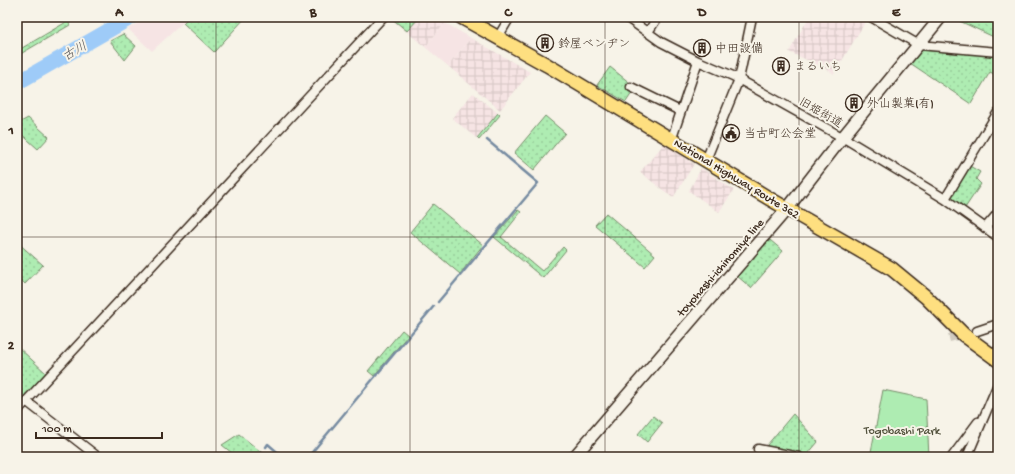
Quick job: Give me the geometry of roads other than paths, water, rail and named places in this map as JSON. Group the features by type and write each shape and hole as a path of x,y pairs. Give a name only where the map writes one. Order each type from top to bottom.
{"highway":[{"name":"National Highway Route 362","path":"461,17 672,138 788,209 892,269 926,297 964,335 998,360"}],"main road":[{"name":"toyohashi-ichinomiya line","path":"574,457 788,209 842,138 941,17"}],"street":[{"path":"17,411 383,17"},
{"name":"旧姫街道","path":"626,17 662,42 698,61 738,79 842,138 945,199 998,237"},
{"path":"648,32 658,17"},
{"path":"706,160 738,79 752,17"},
{"path":"872,17 919,45 998,52"},
{"path":"498,37 506,19"},
{"path":"672,138 698,61"},
{"path":"631,86 680,112"},
{"path":"945,199 998,112"},
{"path":"986,228 998,213"},
{"path":"976,331 998,324"},
{"path":"967,457 998,384"},
{"path":"26,401 98,457"},
{"path":"952,457 986,410"},
{"path":"758,448 799,457"}],"waterway":[{"name":"古川","path":"17,83 132,17"},
{"path":"438,302 538,183 487,140"},
{"path":"308,457 434,306"},
{"path":"266,447 268,444 283,457"},
{"path":"258,457 262,452"}],"tunnel":[{"path":"949,338 977,331"}],"place":[{"name":"鈴屋ベンヂン","path":"545,43"},
{"name":"中田設備","path":"702,48"},
{"name":"まるいち","path":"781,66"},
{"name":"外山製菓(有)","path":"854,103"},
{"name":"当古町公会堂","path":"731,133"}],"park label":[{"name":"Togobashi Park","path":"902,430"}]}
